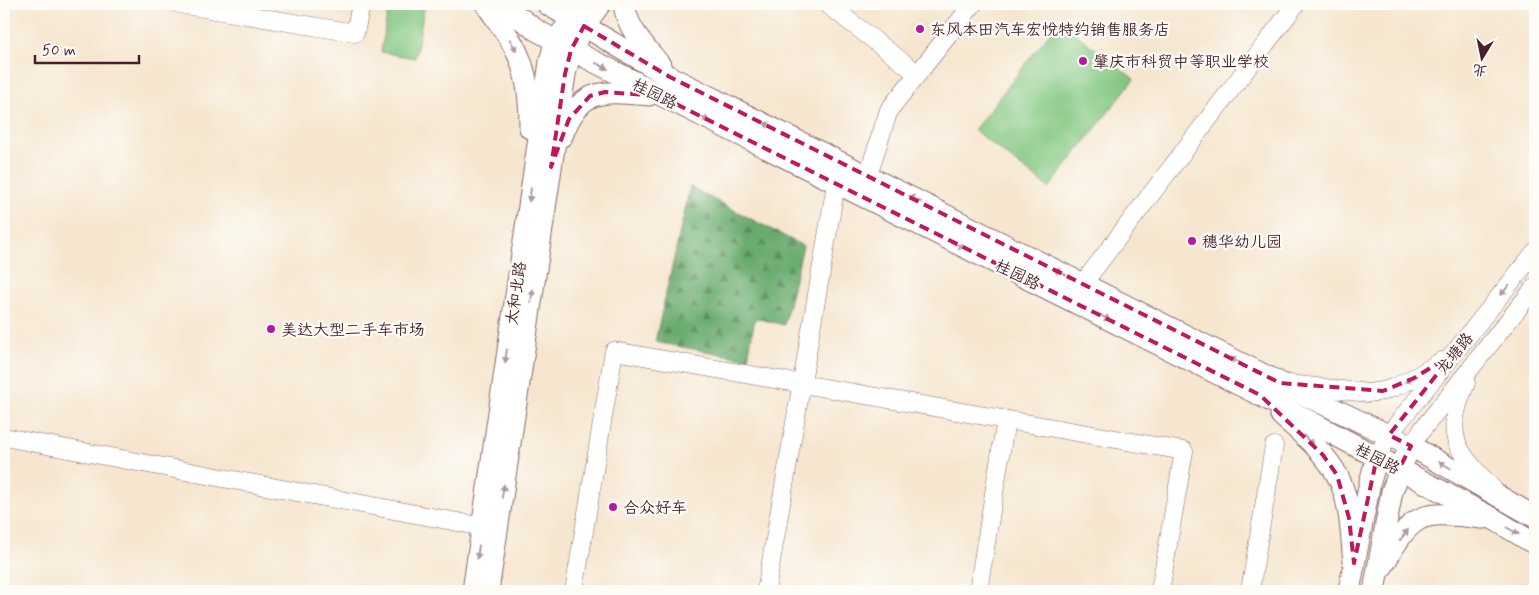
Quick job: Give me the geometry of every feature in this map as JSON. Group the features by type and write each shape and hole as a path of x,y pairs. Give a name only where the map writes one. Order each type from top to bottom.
{"main road":[{"path":"486,4 509,38 522,67 528,89 530,131 536,147"},
{"name":"桂园路","path":"501,4 527,24 563,46 1260,395 1492,518 1535,544"},
{"path":"547,4 579,16 670,77 1280,383 1389,435 1535,517"},
{"name":"太和北路","path":"488,591 490,528 536,147 550,62 563,46 579,16 600,4"},
{"path":"624,4 629,23 636,35 670,77"},
{"name":"太和北路","path":"472,591 490,528 552,167 565,74 563,46"},
{"path":"552,167 569,118 579,104 590,96 605,92 660,96"},
{"path":"1260,395 1323,455 1337,475 1344,494 1349,518 1354,563"},
{"path":"1376,583 1392,491 1399,469 1410,446"},
{"path":"1349,591 1377,457"},
{"path":"1376,583 1408,529 1419,519 1431,516 1492,518"}],"street":[{"path":"179,4 355,34 361,4"},
{"path":"827,4 918,74"},
{"path":"868,176 889,110 973,4"},
{"path":"1070,300 1296,4"},
{"path":"766,591 836,184"},
{"name":"龙塘路","path":"1377,457 1389,435 1535,252"},
{"path":"1410,446 1535,287"},
{"path":"574,591 614,350 1184,451 1160,591"},
{"path":"1280,383 1368,393 1383,391 1396,388 1453,354"},
{"path":"1474,363 1457,405 1454,420 1455,435 1459,448 1469,463 1502,498"},
{"path":"978,591 1006,420"},
{"path":"4,437 490,528"},
{"path":"1250,591 1274,446"}],"highlighted area":[{"path":"584,26 670,77 1280,383 1383,391 1414,378 1453,354 1389,435 1411,446 1399,469 1377,457 1354,563 1349,518 1337,475 1323,455 1260,395 660,96 605,92 590,96 569,119 551,167 565,74 571,50"}],"green space":[{"path":"389,4 425,4 415,58 381,52"},
{"path":"1059,21 1134,79 1049,188 974,130"},
{"path":"690,187 803,246 784,325 755,318 748,359 655,342"}],"place":[{"name":"东风本田汽车宏悦特约销售服务店","path":"920,29"},
{"name":"肇庆市科贸中等职业学校","path":"1083,61"},
{"name":"穗华幼儿园","path":"1192,241"},
{"name":"美达大型二手车市场","path":"271,329"},
{"name":"合众好车","path":"613,507"}]}
